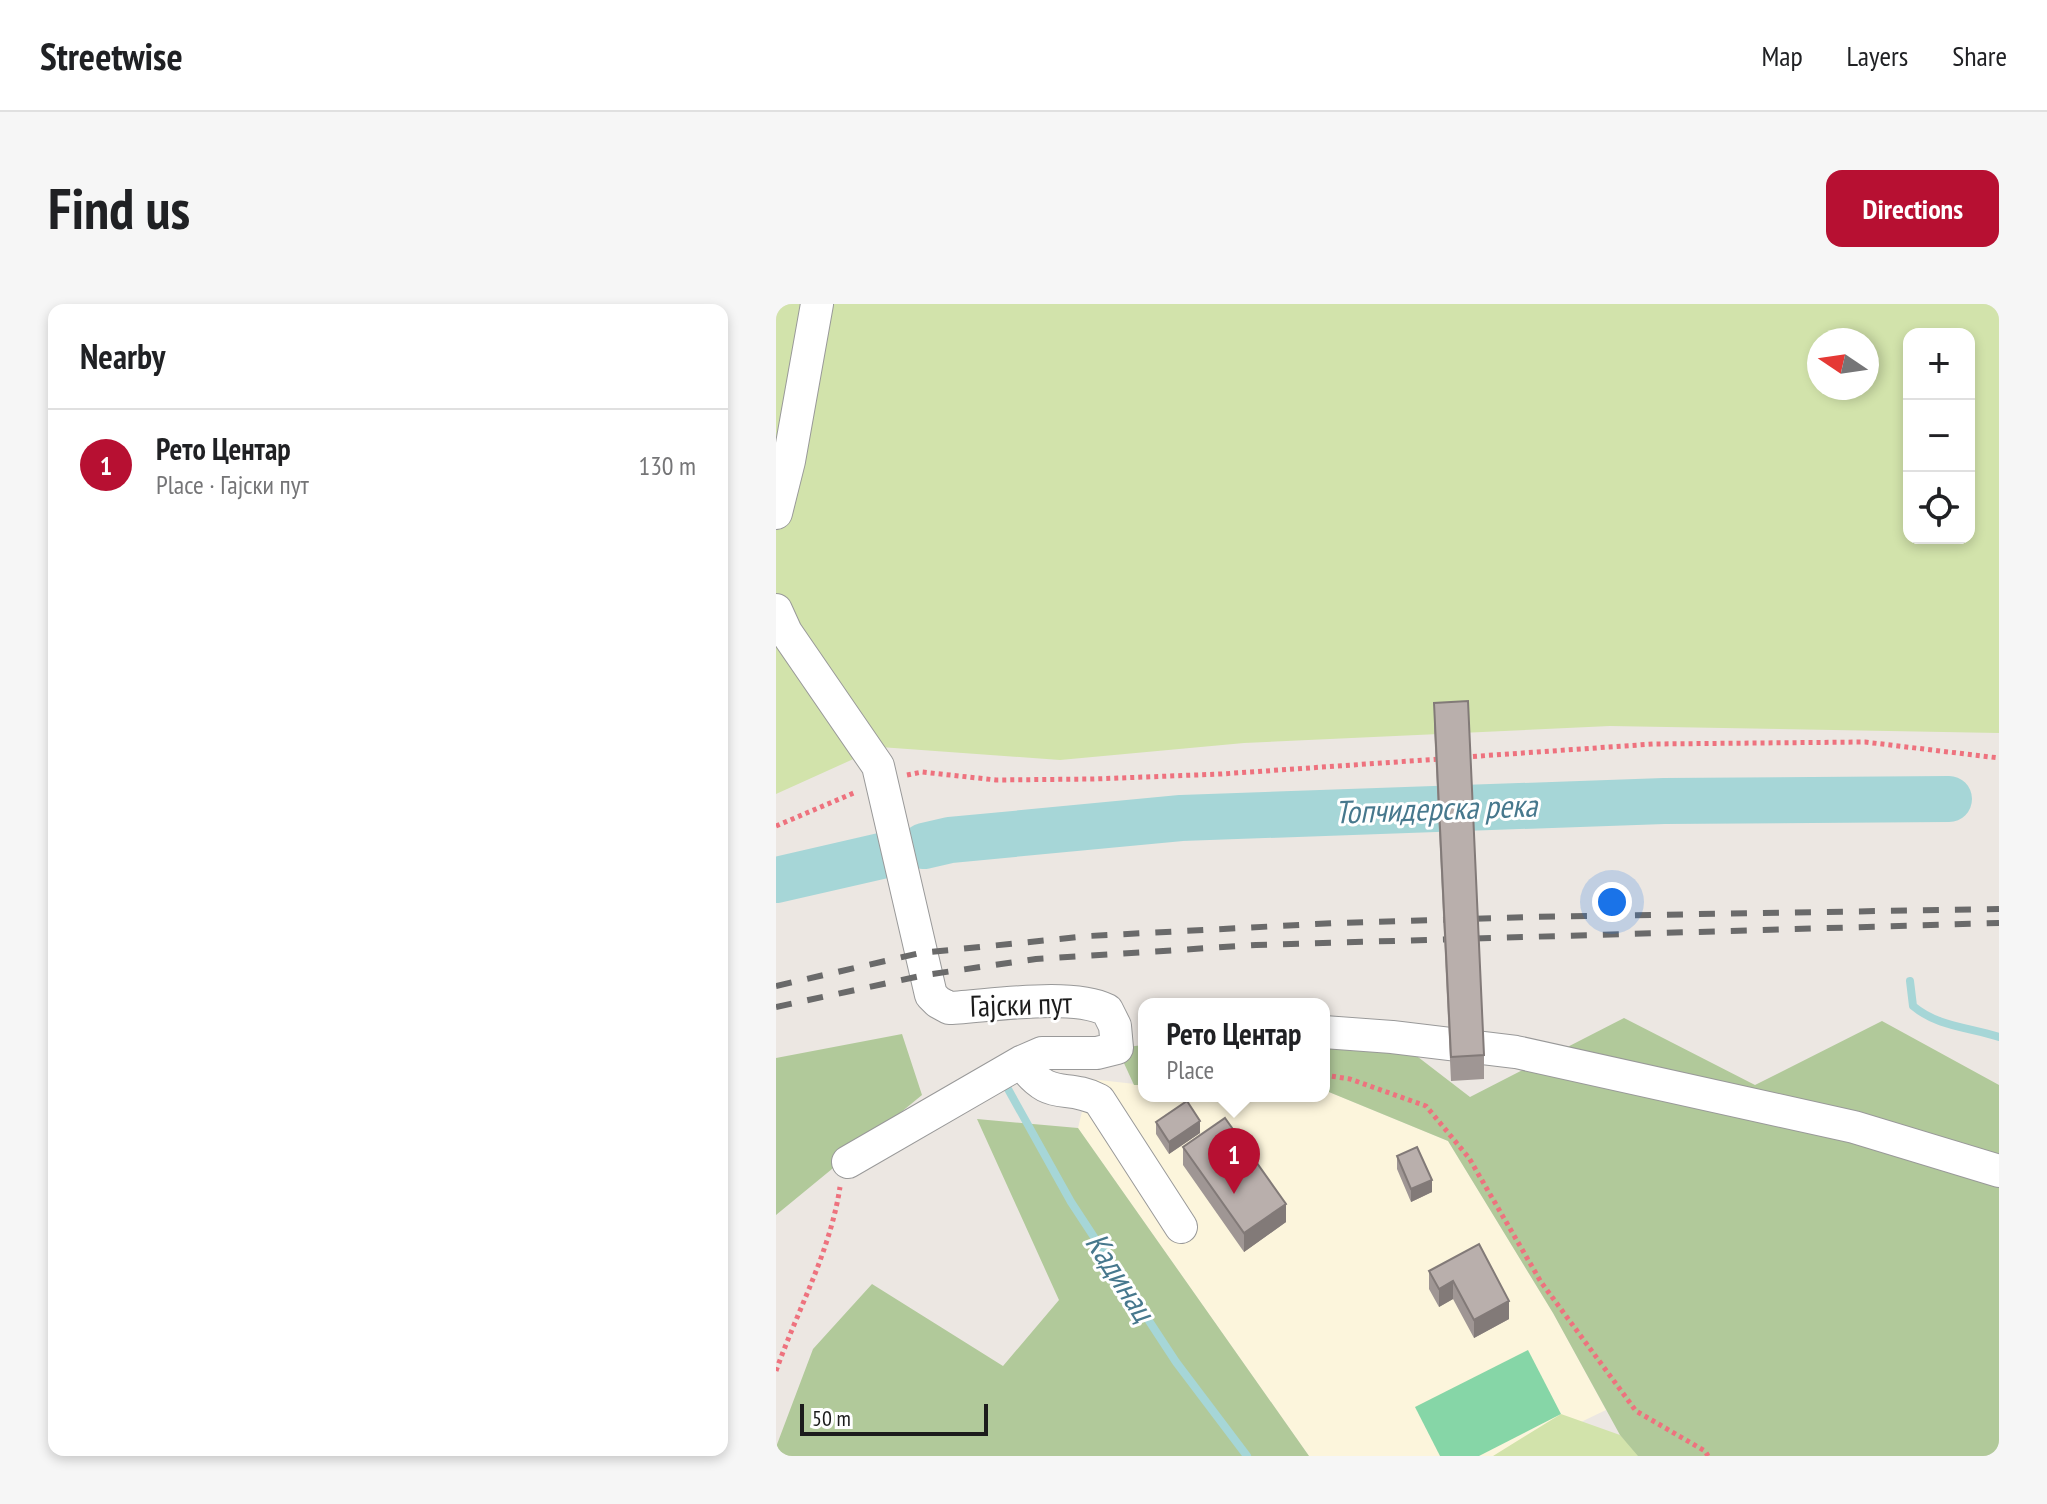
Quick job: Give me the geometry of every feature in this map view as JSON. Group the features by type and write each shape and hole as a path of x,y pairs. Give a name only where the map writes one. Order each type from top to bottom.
{"street":[{"path":"776,513 792,446 817,304"},
{"name":"Гајски пут","path":"776,610 786,632 814,675 878,766 931,995 949,1008 1064,1001 1097,1005 1107,1010 1131,1048 1085,1054 1055,1051 1021,1062 1034,1080 1051,1091 1092,1096 1099,1100 1181,1227"},
{"path":"1330,1033 1516,1052 1854,1127 1999,1171"},
{"path":"848,1162 1021,1062"}],"path":[{"path":"776,826 881,781 922,772 996,780 1221,774 1653,744 1865,742 1999,761"},
{"path":"1330,1076 1350,1079 1426,1106 1469,1158 1541,1282 1636,1411 1705,1451 1708,1456"},
{"path":"776,1371 825,1249 848,1162"}],"shaded area":[{"path":"1090,1079 1138,1084 1138,1102 1330,1102 1330,1092 1448,1141 1553,1313 1606,1410 1510,1456 1309,1456 1078,1128"}],"green space":[{"path":"776,304 1999,304 1999,733 1610,726 1244,743 1060,760 880,747 776,794"},
{"path":"1624,1018 1755,1085 1882,1021 1999,1085 1999,1456 1638,1456 1620,1435 1553,1313 1448,1141 1330,1092 1330,1032 1392,1037 1470,1097"},
{"path":"902,1034 922,1095 776,1215 776,1058"},
{"path":"1138,1046 1138,1085 1134,1085 1117,1048"},
{"path":"977,1119 1078,1128 1309,1456 776,1456 776,1447 813,1349 872,1284 1003,1366 1059,1300"},
{"path":"1528,1350 1561,1414 1479,1456 1440,1456 1415,1407"},
{"path":"1561,1414 1620,1435 1640,1456 1493,1456"}],"building":[{"path":"1468,701 1484,1055 1451,1057 1434,703"},
{"path":"1186,1102 1200,1121 1169,1142 1156,1122"},
{"path":"1225,1118 1286,1204 1244,1233 1183,1147"},
{"path":"1417,1147 1432,1180 1411,1189 1397,1156"},
{"path":"1479,1244 1509,1301 1474,1320 1453,1281 1439,1289 1429,1271"}],"waterway":[{"name":"Топчидерска река","path":"924,846 950,840 1181,818 1664,801 1949,799"},
{"name":"Топчидерска река","path":"776,880 881,856"},
{"path":"1910,981 1913,1006 1923,1013 1943,1022 1999,1037"},
{"name":"Кадинац","path":"1008,1089 1071,1202 1176,1362 1247,1456"}],"railway":[{"path":"776,986 920,953 1089,936 1530,917 1999,909"},
{"path":"776,1007 925,975 1036,959 1256,945 1999,923"}],"place":[{"name":"Рето Центар","path":"1234,1194"}]}
